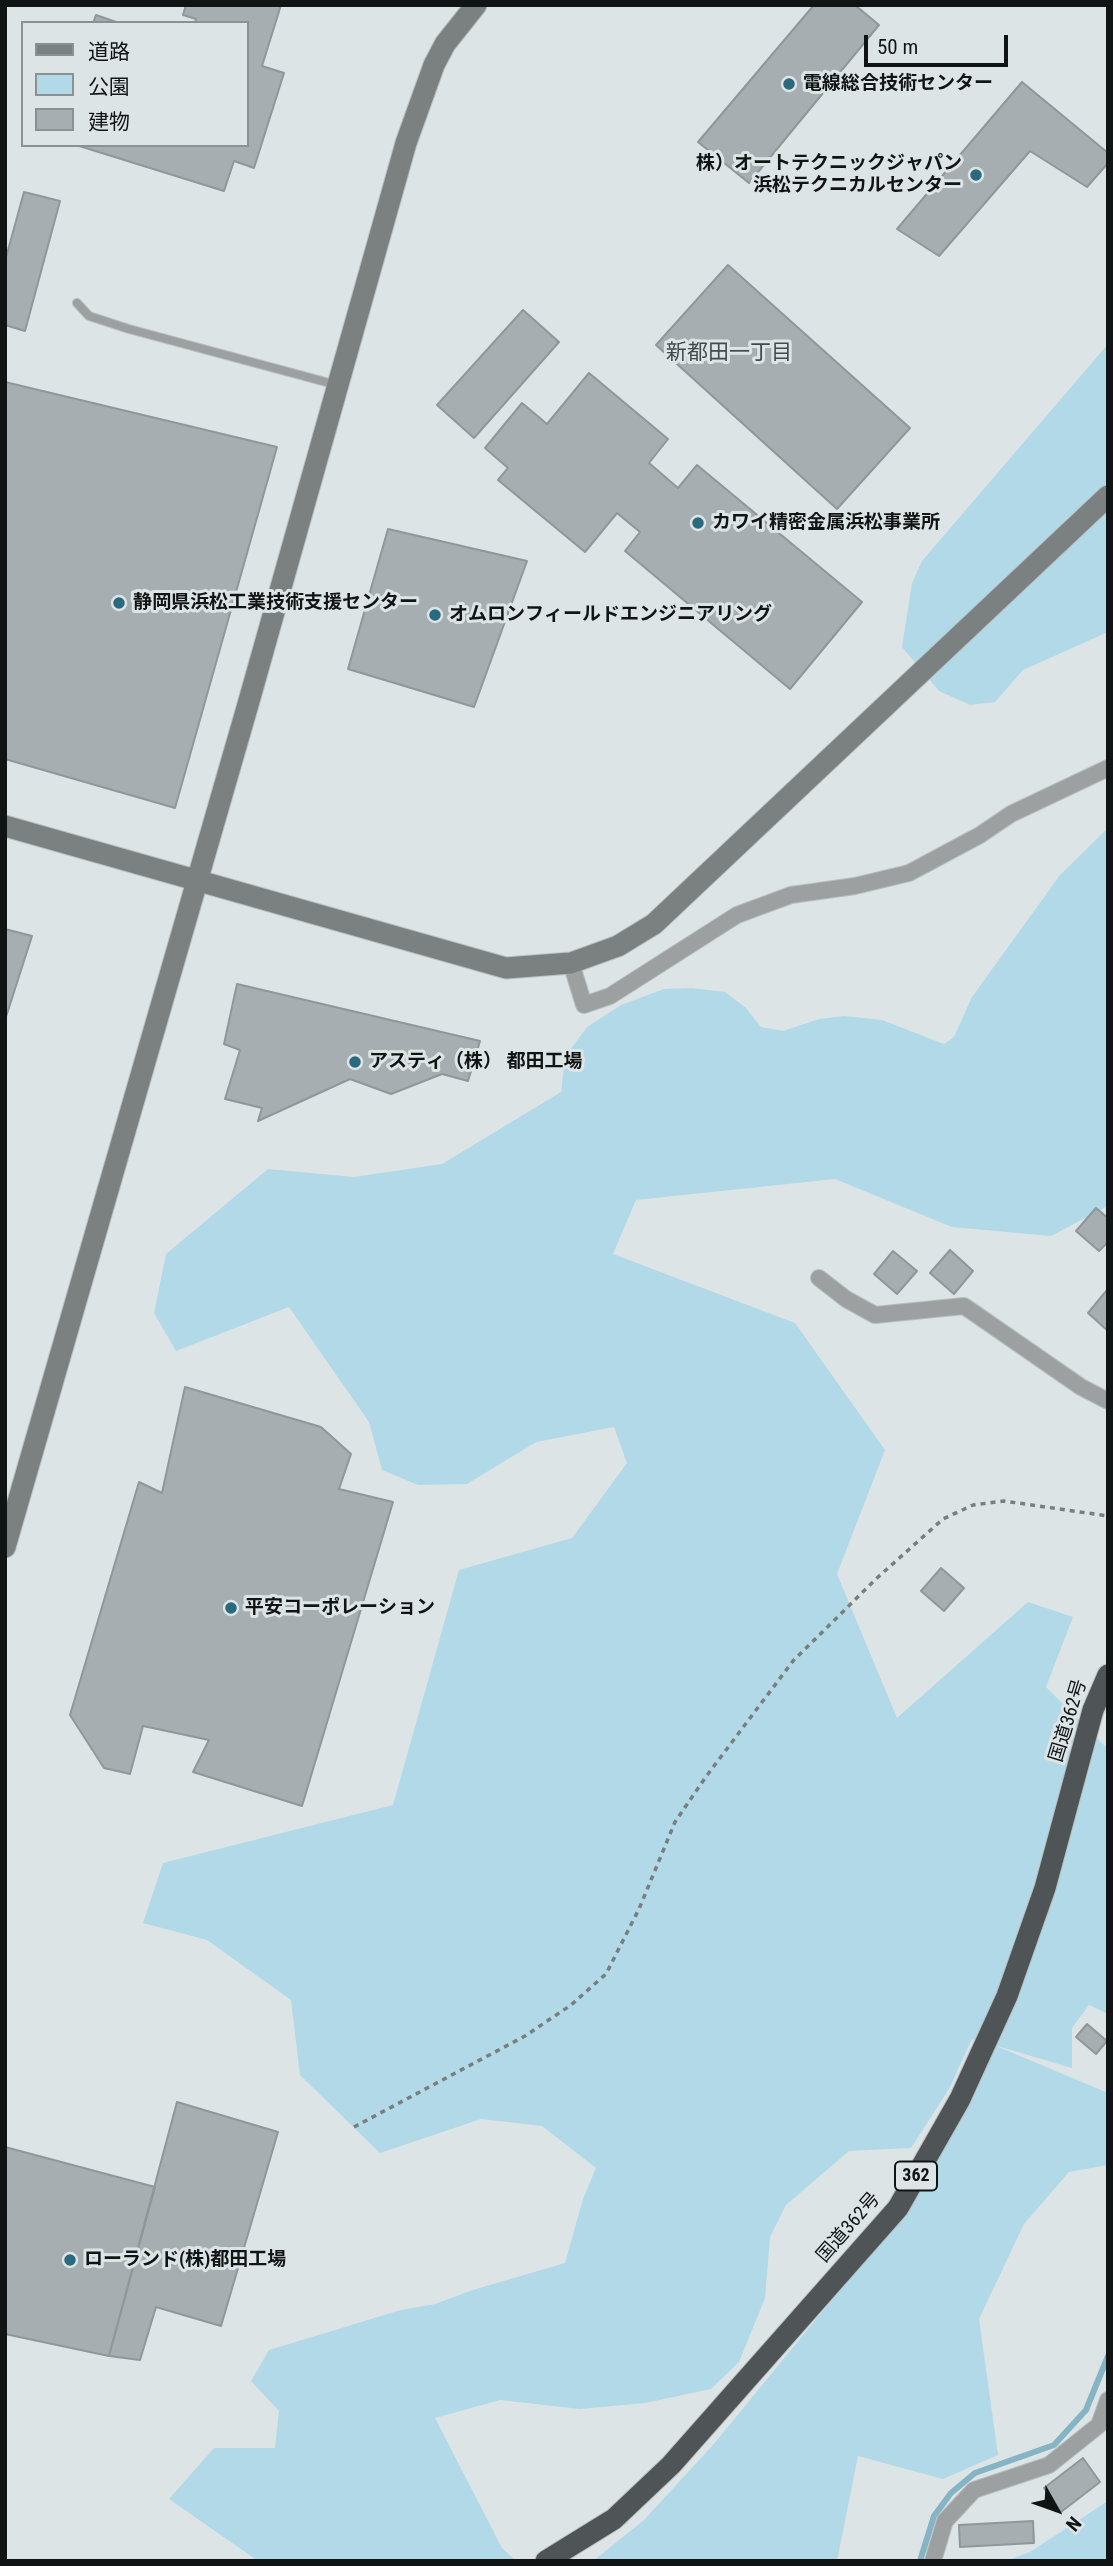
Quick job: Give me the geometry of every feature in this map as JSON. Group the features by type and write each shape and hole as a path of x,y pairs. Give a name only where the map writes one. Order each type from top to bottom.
{"highway":[{"name":"国道362号","path":"545,2561 614,2519 671,2465 898,2208 960,2099 1007,1996 1045,1888 1093,1710 1108,1675"}],"street":[{"path":"5,1547 424,89 445,44 475,5"},
{"path":"5,826 506,968 571,963 618,946 654,924 1108,496"},
{"path":"571,963 584,1005 610,996 737,915 791,895 855,886 909,873 980,835 1012,814 1104,773"},
{"path":"820,1278 846,1298 876,1315 964,1306 1082,1387 1108,1401"},
{"path":"933,2561 945,2521 974,2490 1049,2465 1099,2425 1108,2400"}],"lane":[{"path":"77,303 89,316 109,323 337,385"}],"path":[{"path":"354,2127 525,2036 571,2005 606,1974 639,1909 674,1822 705,1778 793,1661 877,1578 943,1519 973,1505 1004,1501 1108,1516"}],"green space":[{"path":"1108,344 1108,632 1023,670 995,702 970,705 939,691 902,647 912,583 922,561"},
{"path":"1108,828 1108,1206 1051,1236 952,1227 835,1179 636,1200 613,1254 795,1323 885,1450 837,1574 897,1718 1028,1602 1073,1617 1046,1687 1108,1749 1108,2014 1089,2005 1072,2028 1072,2068 994,2045 1108,2093 1108,2165 1069,2172 1024,2224 979,2319 998,2455 943,2479 858,2456 837,2561 593,2561 644,2520 713,2445 907,2208 993,2044 972,2039 949,2089 911,2148 849,2151 786,2205 770,2237 765,2298 739,2362 711,2389 645,2403 580,2409 500,2400 435,2418 502,2548 516,2561 258,2561 169,2499 214,2448 275,2448 279,2411 251,2381 269,2350 401,2310 435,2304 565,2263 583,2199 596,2168 542,2126 481,2119 380,2153 300,2075 291,2000 207,1940 143,1923 163,1863 393,1805 459,1570 572,1538 627,1463 614,1427 536,1442 467,1484 418,1485 382,1470 369,1422 289,1307 176,1351 154,1313 166,1254 268,1169 354,1177 442,1164 561,1092 565,1057 587,1027 621,1005 664,989 692,988 725,992 746,1008 761,1027 783,1031 819,1019 844,1016 882,1020 944,1044 954,1037 972,997 1060,875"},
{"path":"1108,2501 1108,2561 1005,2561 1030,2552"}],"building":[{"path":"186,5 281,5 262,66 284,73 254,168 234,161 224,191 82,147 248,147 248,21 196,21 183,15"},
{"name":"電線総合技術センター","path":"814,5 855,5 879,25 749,183 698,142"},
{"path":"96,15 113,21 94,21"},
{"name":"株）オートテクニックジャパン 浜松テクニカルセンター","path":"1022,82 1108,153 1108,163 1087,187 1030,151 939,256 897,229"},
{"path":"24,192 60,201 25,331 5,325 5,261"},
{"path":"728,265 910,428 837,509 656,345"},
{"path":"523,310 559,342 474,438 437,405"},
{"name":"カワイ精密金属浜松事業所","path":"589,373 668,439 649,463 678,488 697,465 862,602 790,689 625,551 640,532 617,513 585,552 498,480 508,468 485,448 522,403 547,424"},
{"name":"静岡県浜松工業技術支援センター","path":"5,382 277,447 175,808 5,759"},
{"name":"オムロンフィールドエンジニアリング","path":"388,529 527,561 474,707 348,669"},
{"path":"5,929 32,936 5,1020"},
{"name":"アスティ（株） 都田工場","path":"237,984 480,1041 468,1081 442,1074 391,1094 350,1079 258,1121 262,1108 225,1099 240,1050 224,1044"},
{"path":"1096,1208 1108,1218 1108,1242 1099,1251 1076,1231"},
{"path":"950,1250 973,1271 954,1294 930,1273"},
{"path":"893,1251 917,1271 897,1294 874,1274"},
{"path":"1108,1291 1108,1331 1088,1313"},
{"name":"平安コーポレーション","path":"185,1387 321,1427 351,1454 339,1489 393,1502 302,1806 193,1772 209,1740 143,1726 130,1774 104,1768 70,1715 139,1482 162,1493"},
{"path":"941,1568 964,1588 944,1611 921,1591"},
{"path":"1087,2024 1107,2041 1096,2054 1076,2037"},
{"path":"177,2102 278,2132 221,2326 156,2307 140,2360 109,2356"},
{"name":"ローランド(株)都田工場","path":"5,2147 155,2187 109,2356 5,2334"},
{"path":"1083,2458 1100,2482 1061,2512 1044,2488"},
{"path":"1033,2521 1034,2543 960,2547 959,2525"}],"waterway":[{"path":"920,2561 934,2516 951,2493 975,2473 1054,2445 1086,2410 1108,2356"}],"place":[{"name":"電線総合技術センター","path":"789,84"},
{"name":"株）オートテクニックジャパン 浜松テクニカルセンター","path":"976,175"},
{"name":"カワイ精密金属浜松事業所","path":"698,523"},
{"name":"静岡県浜松工業技術支援センター","path":"119,603"},
{"name":"オムロンフィールドエンジニアリング","path":"435,615"},
{"name":"アスティ（株） 都田工場","path":"355,1062"},
{"name":"平安コーポレーション","path":"231,1608"},
{"name":"ローランド(株)都田工場","path":"70,2260"}],"district":[{"name":"新都田一丁目","path":"729,354"}]}
